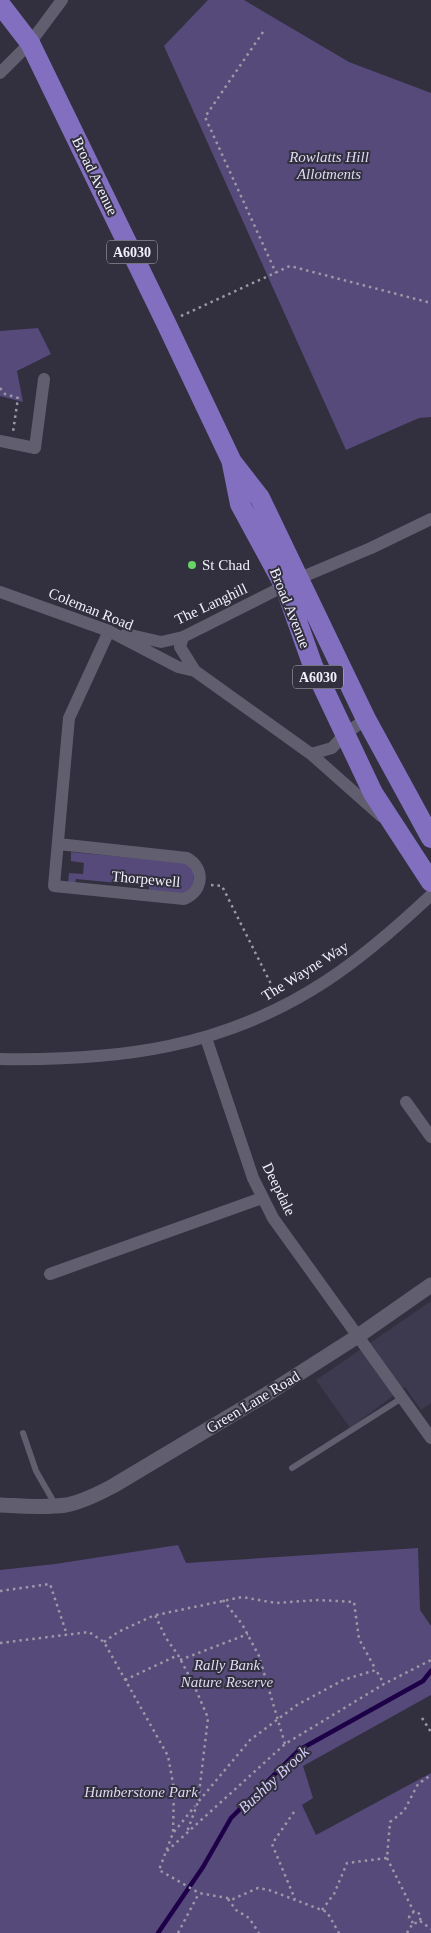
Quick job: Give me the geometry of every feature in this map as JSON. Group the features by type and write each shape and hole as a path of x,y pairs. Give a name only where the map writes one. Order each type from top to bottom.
{"highway":[{"name":"Broad Avenue","path":"0,4 30,43 166,323 232,462 240,504 292,582 431,838"},
{"name":"Broad Avenue","path":"292,582 313,666 373,793 431,882"}],"street":[{"path":"0,73 30,43 62,0"},
{"path":"6,442 35,448 44,379"},
{"name":"The Langhill","path":"109,630 161,642 183,637 292,582 370,548 431,518"},
{"name":"Coleman Road","path":"0,592 109,630 178,667 195,671 311,754 396,829"},
{"name":"Thorpewell","path":"58,844 187,858 196,866 200,883 194,894 184,899 54,886 69,718 109,630"},
{"name":"Coleman Road","path":"183,637 180,646 195,671"},
{"path":"311,754 332,748 345,734 366,719"},
{"name":"The Wayne Way","path":"0,1059 58,1059 127,1054 180,1045 206,1038 249,1022 282,1007 326,981 362,955 431,895"},
{"name":"Deepdale","path":"206,1038 253,1178 262,1198 285,1237 431,1438"},
{"path":"406,1102 431,1137"},
{"path":"50,1274 262,1198"},
{"name":"Green Lane Road","path":"0,1504 34,1507 61,1505 90,1497 113,1486 272,1391 431,1286"}],"lane":[{"path":"292,1468 402,1398"},
{"path":"23,1433 36,1471 61,1505"}],"path":[{"path":"263,32 205,117 276,274"},
{"path":"166,323 290,266 431,303"},
{"path":"0,388 5,394 18,398 6,442"},
{"path":"200,883 222,886 282,1007"},
{"path":"0,1591 50,1584 67,1635"},
{"path":"104,1642 118,1632 156,1615 223,1600 242,1597 276,1603 318,1600 354,1602 359,1639 384,1684"},
{"path":"223,1600 242,1624 259,1656 284,1744"},
{"path":"156,1615 166,1638 178,1655 208,1718 198,1802 187,1833"},
{"path":"0,1643 89,1632 104,1642 168,1756 174,1789 173,1833"},
{"path":"180,1660 248,1634"},
{"path":"125,1680 178,1655"},
{"path":"165,1852 284,1744 384,1684 431,1660"},
{"path":"339,1933 327,1912 295,1899 258,1888 233,1899 199,1893 159,1870 173,1833 250,1740 277,1721 296,1704 342,1680 376,1670"},
{"path":"422,1718 431,1732"},
{"path":"431,1775 418,1784 404,1811 390,1822 387,1858 414,1912 419,1914 420,1920 431,1929"},
{"path":"294,1812 272,1844 295,1899"},
{"path":"322,1910 334,1894 347,1863 387,1858"},
{"path":"178,1933 199,1893"},
{"path":"227,1898 236,1910 249,1918 259,1933"},
{"path":"413,1923 409,1916 414,1912"},
{"path":"407,1933 413,1923 417,1923 420,1920"}],"shaded area":[{"path":"431,1301 431,1403 421,1410 405,1387 350,1428 316,1380"}],"green space":[{"name":"Rowlatts Hill Allotments","path":"208,0 244,0 349,62 431,93 431,417 419,418 346,450 164,46"},
{"path":"38,328 51,354 17,371 23,402 0,396 0,331"},
{"path":"71,852 186,863 193,870 194,885 183,895 149,891 149,886 76,879 75,884 68,883 69,873 83,874 84,863 71,861"},
{"name":"Humberstone Park","path":"178,1545 186,1563 418,1548 420,1610 431,1626 431,1695 303,1766 313,1798 302,1805 316,1835 431,1773 431,1933 0,1933 0,1570 55,1564"}],"waterway":[{"name":"Bushby Brook","path":"158,1933 203,1867 231,1818 299,1750 423,1681 431,1671"}],"place":[{"name":"St Chad","path":"192,565"}],"park label":[{"name":"Rally Bank Nature Reserve","path":"227,1674"}]}
